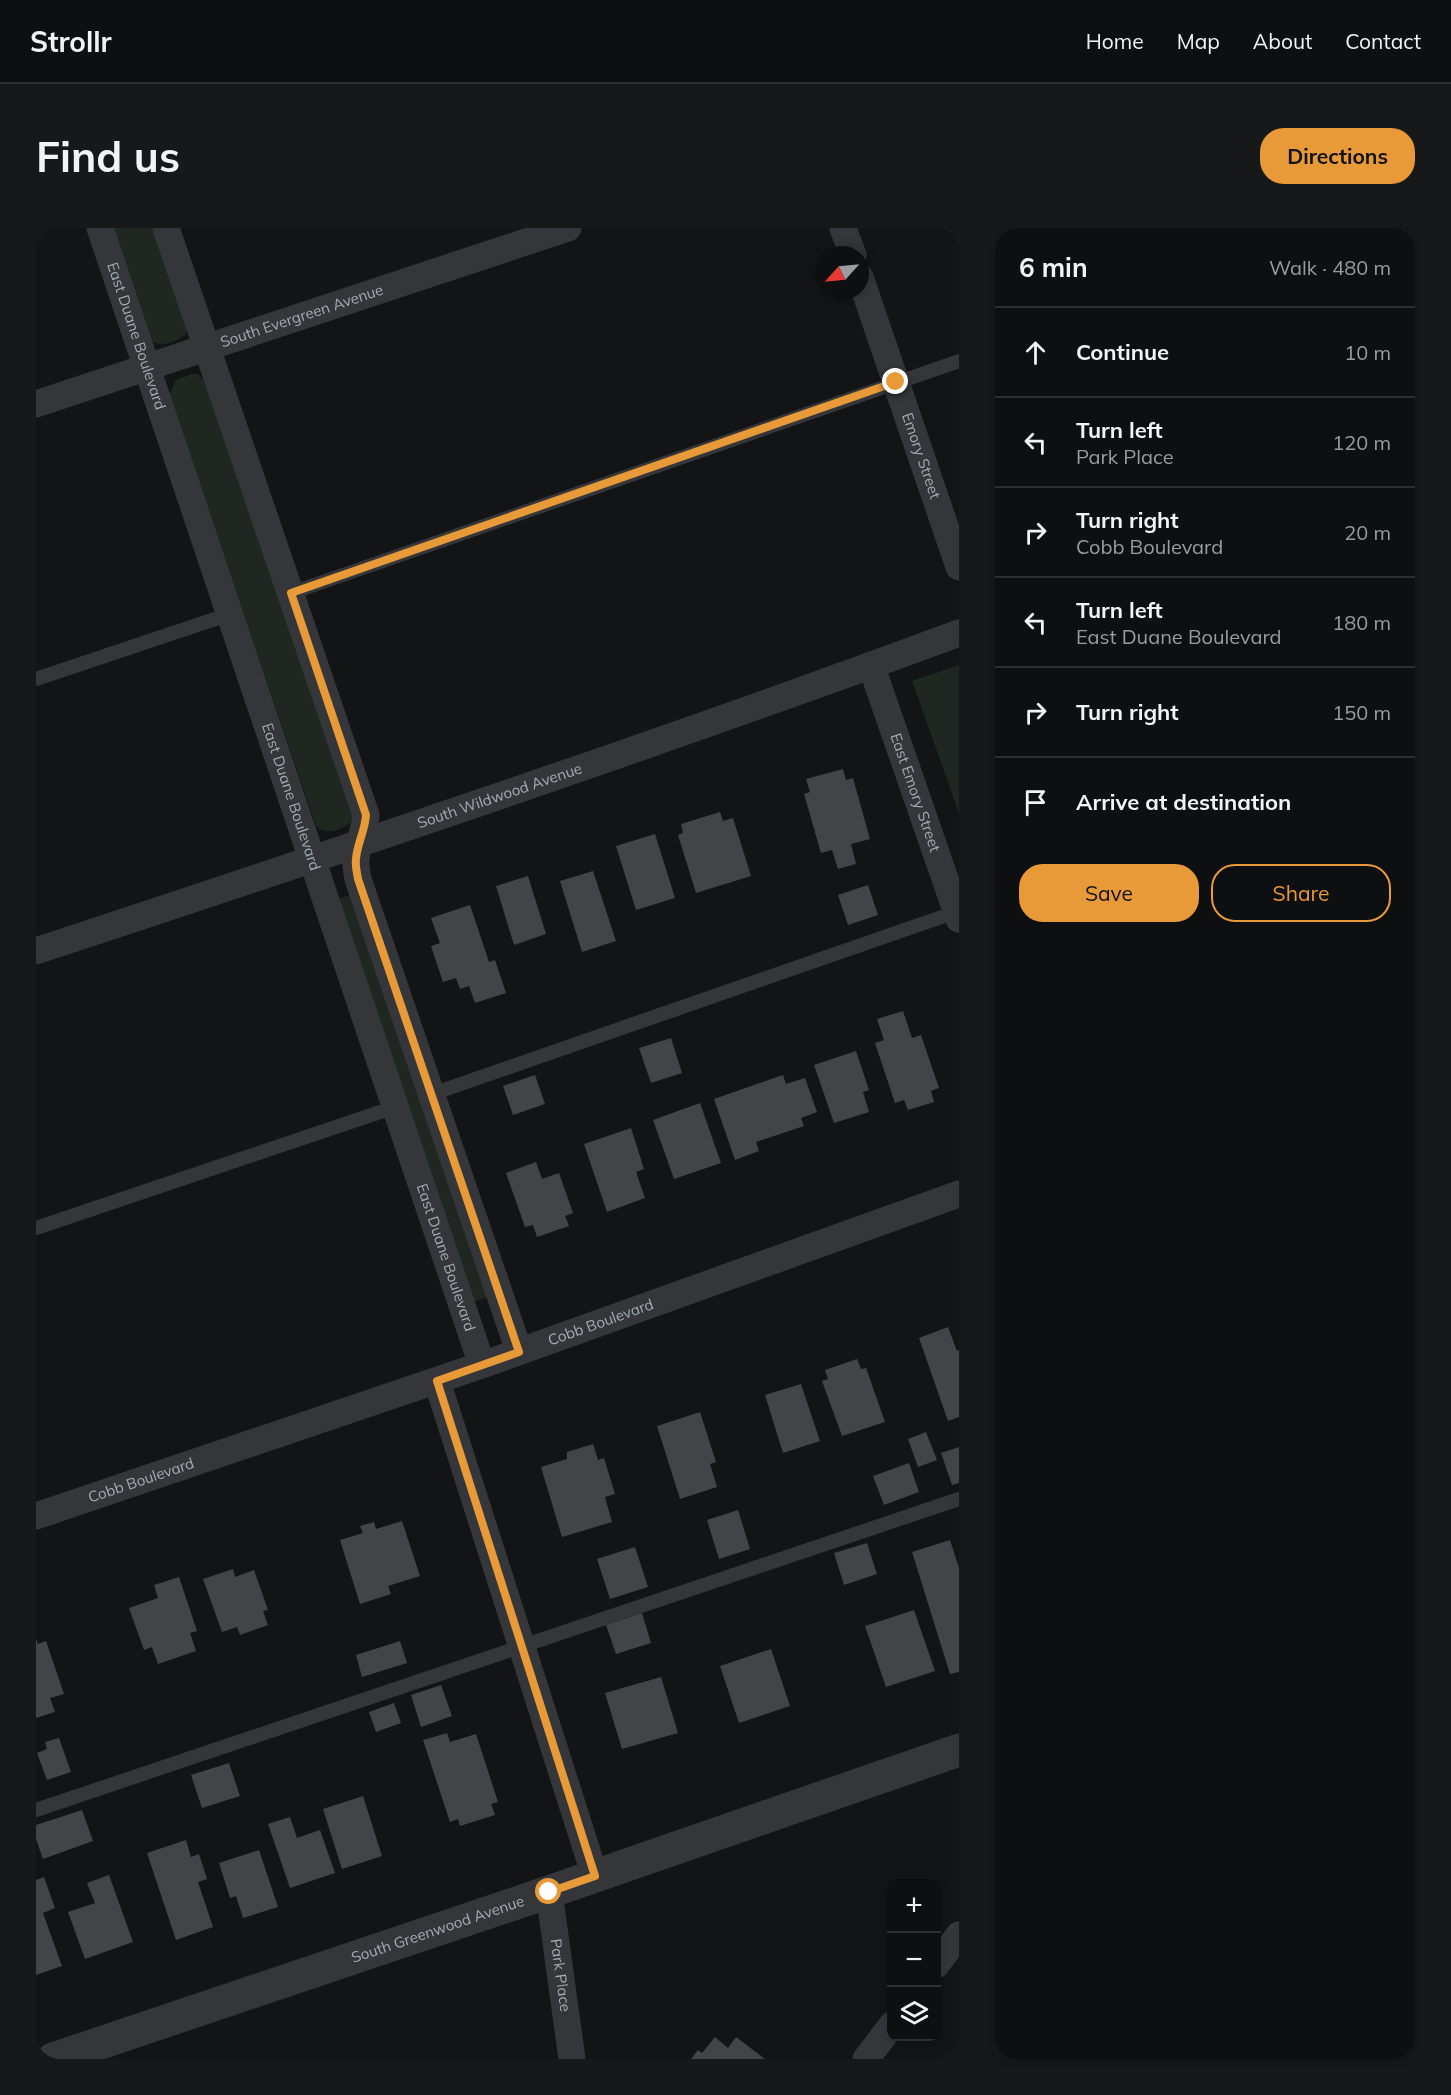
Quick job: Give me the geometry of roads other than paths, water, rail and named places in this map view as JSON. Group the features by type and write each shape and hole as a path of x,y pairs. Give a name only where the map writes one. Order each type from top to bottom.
{"street":[{"name":"East Duane Boulevard","path":"100,228 482,1365"},
{"path":"166,228 366,815 365,830 356,860 358,879 519,1352"},
{"name":"South Evergreen Avenue","path":"36,404 568,228"},
{"path":"843,228 850,246"},
{"name":"Emory Street","path":"868,300 959,567"},
{"name":"South Wildwood Avenue","path":"36,951 359,844 959,633"},
{"name":"East Emory Street","path":"871,665 958,916"},
{"name":"Cobb Boulevard","path":"36,1516 437,1381 959,1194"},
{"path":"437,1381 595,1876"},
{"name":"South Greenwood Avenue","path":"53,2059 549,1892 959,1750"},
{"name":"Park Place","path":"549,1892 572,2059"},
{"path":"941,1958 959,1935"},
{"path":"867,2059 887,2031"}],"lane":[{"path":"291,593 959,361"},
{"path":"36,679 230,614"},
{"path":"432,1094 958,916"},
{"path":"36,1228 395,1107"},
{"path":"36,1810 959,1499"}]}
